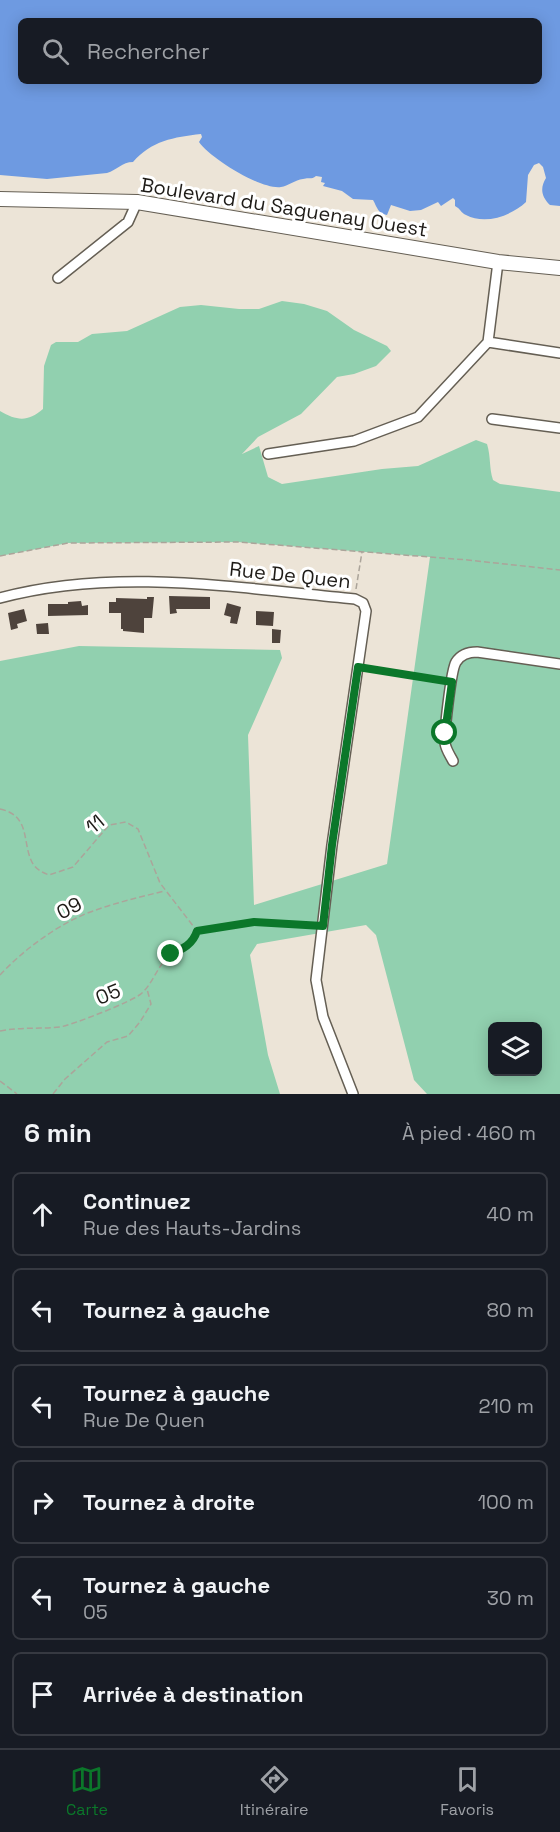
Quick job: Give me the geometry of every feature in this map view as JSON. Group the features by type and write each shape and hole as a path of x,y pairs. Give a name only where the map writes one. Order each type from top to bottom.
{"main road":[{"name":"Boulevard du Saguenay Ouest","path":"0,199 137,202 498,262 560,268"}],"street":[{"path":"58,278 128,222 137,202"},
{"path":"268,454 354,441 418,417 488,342 498,262"},
{"path":"488,342 560,353"},
{"path":"492,419 560,428"},
{"name":"Rue De Quen","path":"0,598 80,584 160,581 355,599 363,603 366,611 332,845 316,980 322,1017 353,1094"},
{"path":"453,761 445,742 456,662 471,652 560,664"}],"path":[{"path":"0,556 68,543 238,542 560,570"},
{"path":"355,599 362,551"},
{"path":"358,667 452,682"},
{"name":"11","path":"0,809 11,812 20,822 25,831 32,862 48,875 73,867 109,825 126,822 138,829 160,883 197,931"},
{"name":"09","path":"0,975 29,947 94,910 165,891"},
{"path":"197,931 254,922 323,926"},
{"name":"05","path":"0,1031 62,1027 127,1002 147,988 160,966 171,954 184,948 195,939 197,931"},
{"path":"53,1094 65,1079 107,1042 128,1035 140,1022 151,1004 147,988"},
{"path":"0,1081 17,1094"}],"green space":[{"path":"282,301 304,304 327,311 354,330 387,346 391,351 376,366 337,377 301,414 258,437 242,454 259,446 268,477 282,484 418,466 476,440 487,444 493,480 500,484 560,492 560,1094 427,1094 414,1080 376,935 366,925 257,944 250,955 268,1055 280,1094 0,1094 0,661 79,646 280,650 282,658 248,735 254,905 387,864 430,557 238,542 68,543 0,556 0,411 22,419 43,409 44,366 51,345 56,342 78,342 92,334 127,331 180,307 201,305 259,309"}],"water":[{"path":"0,0 560,0 560,206 550,205 543,195 542,189 546,178 543,167 539,163 534,165 528,175 526,202 498,218 481,219 464,214 455,206 453,198 441,206 438,202 421,210 410,211 391,205 387,215 380,212 373,200 353,199 342,191 323,186 325,183 321,182 322,177 316,176 281,187 272,187 249,178 205,149 199,142 201,134 164,141 147,149 133,162 126,163 107,173 47,179 0,175"}],"building":[{"path":"169,596 210,597 210,609 176,609 177,613 170,614"},
{"path":"147,597 154,597 152,618 144,618 144,633 123,631 121,613 109,613 109,602 116,602 116,598 147,599"},
{"path":"81,601 82,606 88,605 88,615 48,616 48,604 68,604 68,602"},
{"path":"227,603 241,607 237,624 230,623 231,617 224,615"},
{"path":"24,609 27,621 17,624 18,628 11,630 8,613"},
{"path":"256,611 274,612 273,626 256,625"},
{"path":"48,623 49,634 37,634 36,624"},
{"path":"272,629 281,630 280,643 272,643"}],"route":[{"path":"171,954 184,948 195,939 197,931 254,922 323,926 332,845 358,667 452,682 445,733"}]}
